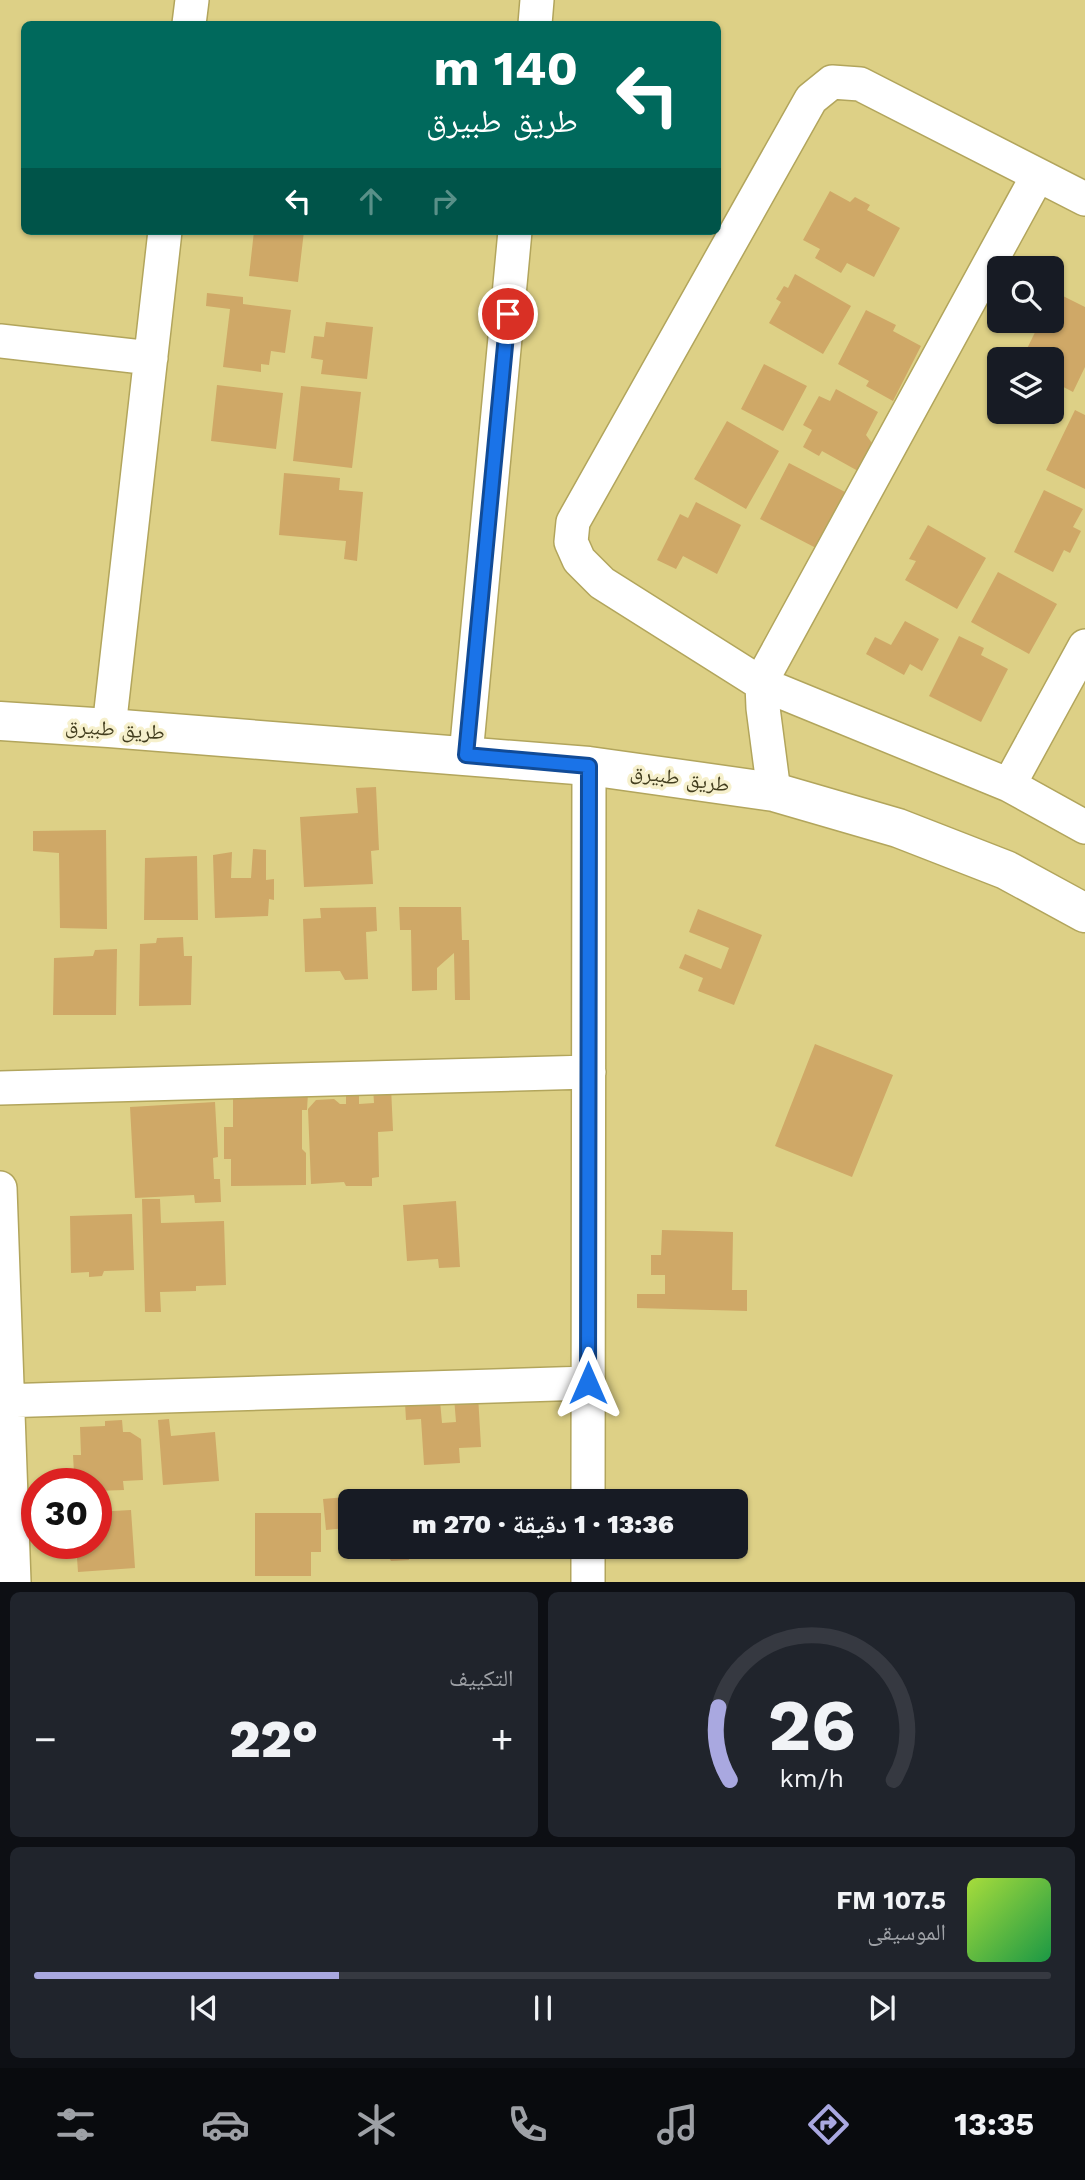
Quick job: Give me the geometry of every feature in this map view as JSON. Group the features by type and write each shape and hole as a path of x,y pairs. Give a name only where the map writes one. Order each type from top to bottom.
{"street":[{"path":"189,21 192,0"},
{"path":"535,21 537,0"},
{"path":"1085,199 860,84 832,82 811,99 573,522 571,542 579,560 602,583 762,684 1009,785 1085,827"},
{"path":"774,792 762,684 768,669 1038,175"},
{"path":"109,728 165,235"},
{"path":"466,755 515,235"},
{"path":"0,341 151,358"},
{"path":"1009,785 1085,646"},
{"name":"طريق طبيرق","path":"0,721 589,766 774,792 898,828 1006,870 1085,913"},
{"path":"588,1489 589,766"},
{"path":"0,1088 589,1072"},
{"path":"0,1188 3,1401 13,1581"},
{"path":"3,1401 588,1383"},
{"path":"588,1559 588,1581"}],"building":[{"path":"830,191 850,202 855,197 870,205 867,210 900,228 874,277 847,263 841,273 815,258 820,249 803,240"},
{"path":"254,235 304,235 298,282 249,276"},
{"path":"795,274 851,306 823,354 769,323 781,302 776,299 784,286 788,288"},
{"path":"207,293 243,297 243,304 291,310 285,353 271,351 269,365 261,364 261,372 223,367 230,309 206,306"},
{"path":"1064,296 1085,307 1085,367 1073,392 1064,387 1064,347 1028,347 1035,333 1064,333"},
{"path":"866,310 896,325 893,331 921,346 893,401 866,386 869,381 838,364"},
{"path":"326,322 373,327 367,379 321,374 323,360 311,358 314,336 324,337"},
{"path":"764,364 807,386 783,431 741,409"},
{"path":"217,385 283,393 276,449 211,441"},
{"path":"301,386 361,392 352,468 293,461"},
{"path":"836,389 878,412 866,435 872,443 858,471 822,451 819,456 803,447 812,430 803,425 819,396 830,401"},
{"path":"1075,410 1085,415 1085,489 1046,470"},
{"path":"727,421 779,451 746,509 694,479"},
{"path":"789,463 845,492 816,548 760,519"},
{"path":"284,473 340,478 339,490 363,492 357,561 344,559 346,541 279,535"},
{"path":"1044,490 1083,509 1073,527 1081,531 1070,553 1064,550 1053,572 1014,552"},
{"path":"696,502 741,525 717,574 683,556 676,569 657,560 680,514 688,518"},
{"path":"928,525 986,558 957,609 905,580 916,561 909,559"},
{"path":"998,572 1057,604 1029,654 971,622"},
{"path":"905,621 939,639 922,671 910,664 904,675 866,654 875,637 891,645"},
{"path":"959,636 984,648 981,655 1008,669 981,722 929,696"},
{"path":"376,787 379,850 371,851 373,884 304,887 300,817 358,813 356,788"},
{"path":"106,830 107,929 60,928 59,853 33,851 33,831"},
{"path":"253,849 266,850 266,880 274,879 274,900 269,899 268,916 215,918 213,855 232,852 231,878 251,878"},
{"path":"197,856 198,920 144,920 145,858"},
{"path":"376,907 377,931 366,932 368,979 345,980 340,971 305,972 303,919 321,918 320,908"},
{"path":"399,907 461,907 462,940 469,940 470,1000 455,1000 454,953 437,968 437,990 412,991 411,930 400,930"},
{"path":"698,909 762,935 734,1005 698,991 703,978 679,968 685,954 721,969 729,948 689,932"},
{"path":"183,937 184,956 192,956 191,1005 139,1006 140,944 156,943 157,938"},
{"path":"117,949 116,1015 53,1015 54,958 93,956 95,950"},
{"path":"815,1044 893,1075 852,1177 775,1146"},
{"path":"373,1087 391,1087 393,1131 378,1132 379,1177 372,1178 372,1186 346,1186 344,1182 311,1184 308,1109 316,1100 334,1099 340,1104 346,1104 346,1095 359,1095 359,1104 374,1103"},
{"path":"233,1093 308,1093 307,1110 302,1110 306,1185 231,1186 231,1159 224,1159 224,1127 233,1127"},
{"path":"215,1102 218,1157 213,1158 214,1179 220,1179 221,1202 195,1203 194,1195 135,1198 130,1107"},
{"path":"142,1199 160,1199 161,1223 224,1221 226,1285 196,1286 196,1291 160,1292 161,1312 145,1312"},
{"path":"456,1201 460,1267 439,1268 438,1259 407,1261 403,1205"},
{"path":"132,1214 134,1270 104,1271 102,1276 89,1277 89,1272 71,1273 70,1216"},
{"path":"662,1230 733,1232 732,1290 747,1290 747,1311 637,1308 637,1294 665,1294 665,1275 651,1275 651,1255 661,1255"},
{"path":"478,1395 481,1447 459,1448 460,1463 424,1465 421,1419 406,1420 405,1403 440,1401 442,1423 456,1422 454,1397"},
{"path":"169,1419 171,1436 215,1432 219,1481 163,1485 158,1420"},
{"path":"122,1420 123,1432 130,1432 141,1439 143,1480 123,1481 124,1490 112,1490 112,1468 74,1468 73,1455 81,1455 80,1427 105,1426 105,1421"},
{"path":"338,1498 338,1529 326,1530 323,1499"},
{"path":"131,1510 135,1568 78,1572 77,1559 112,1559 112,1511"},
{"path":"255,1513 321,1513 321,1552 311,1552 311,1576 255,1576"}],"route":[{"path":"508,314 466,755 589,766 588,1383"}]}
